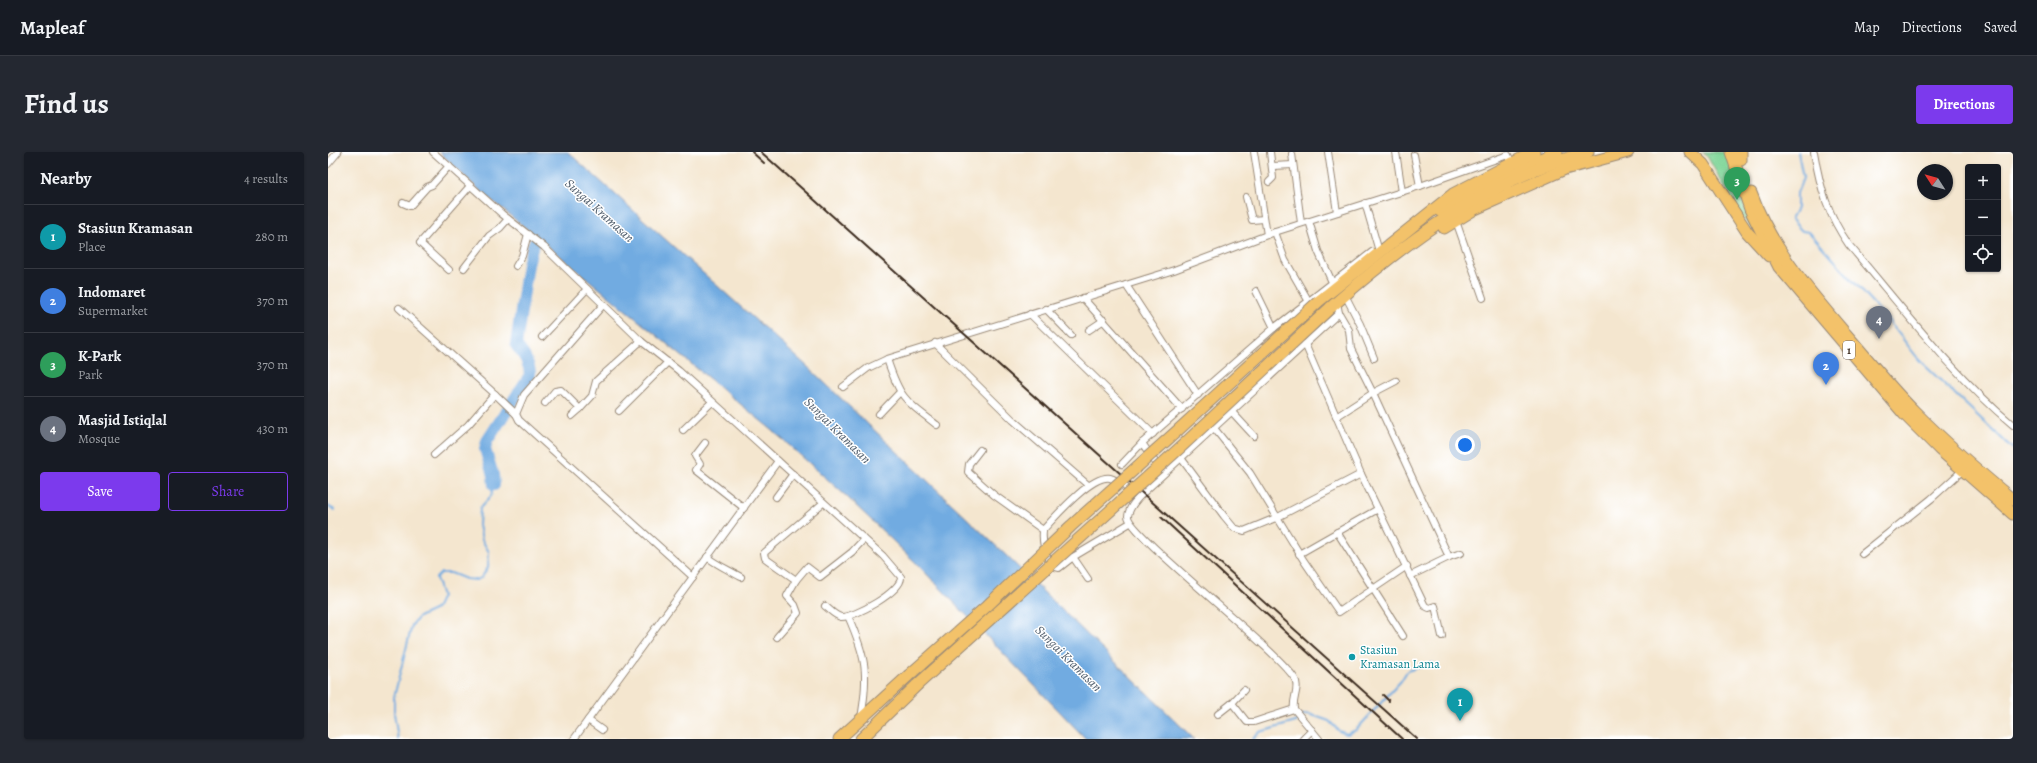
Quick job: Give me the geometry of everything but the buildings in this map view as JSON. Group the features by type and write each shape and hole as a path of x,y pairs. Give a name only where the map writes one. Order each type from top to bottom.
{"highway":[{"path":"839,739 860,722 908,676 987,606 1072,526 1176,432 1313,301 1453,194 1534,152"},
{"path":"861,739 917,685 1338,304 1392,258 1518,168 1557,152"},
{"path":"1381,249 1454,213 1534,170 1588,152"},
{"path":"1454,213 1475,210 1565,169 1628,152"},
{"path":"1690,152 1703,164 1747,232 1779,266"},
{"name":"1","path":"1731,152 1750,209 1779,266 1904,414 1963,470 2007,499"},
{"name":"1","path":"1740,155 1753,198 1797,275 1914,411 2007,499 2013,514"}],"street":[{"path":"328,164 338,152"},
{"path":"434,152 508,219 544,246 603,306 641,341 668,362 864,539 892,566 901,579 899,583 874,605 848,616 837,616 825,606"},
{"path":"1254,152 1267,235"},
{"path":"1268,182 1273,179 1273,166 1270,152"},
{"path":"1328,152 1337,212"},
{"path":"1396,152 1402,192"},
{"path":"1814,152 1826,204 1837,228 1849,245 1961,376 1992,407 2013,425"},
{"path":"1292,154 1301,223"},
{"path":"843,387 868,368 887,359 934,343 1174,270 1275,232 1420,186 1508,154 1512,163"},
{"path":"1414,155 1420,186"},
{"path":"1273,166 1294,165"},
{"path":"403,203 410,206 449,166"},
{"path":"449,270 420,243 470,186"},
{"path":"1246,197 1252,220 1264,219"},
{"path":"1122,464 1142,443 1274,328 1313,301 1332,282 1381,249 1365,203"},
{"path":"1454,213 1483,298"},
{"path":"464,268 489,236 500,228 508,219"},
{"path":"1309,221 1318,251 1332,282"},
{"path":"1275,232 1285,260 1313,301"},
{"path":"516,266 522,256 529,234"},
{"path":"1126,285 1198,395"},
{"path":"542,337 587,289"},
{"path":"1256,290 1274,328"},
{"path":"1083,298 1182,409"},
{"path":"1319,739 1296,711 1297,683 1293,677 1265,647 1130,522 1128,516 1132,505 1139,497 1305,344 1338,304"},
{"path":"1338,304 1360,324 1374,358"},
{"path":"1338,304 1348,330 1351,349 1449,557"},
{"path":"514,412 524,395 603,306"},
{"path":"399,308 504,402 514,412 519,420 692,577"},
{"path":"1046,309 1071,335"},
{"path":"1030,314 1153,434"},
{"path":"1089,330 1104,320"},
{"path":"572,416 592,396 596,381 641,341"},
{"path":"934,343 1013,420 1088,485"},
{"path":"1305,344 1361,474 1407,566 1410,576 1425,606 1429,608 1435,606 1442,636"},
{"path":"887,359 900,393 907,402 937,425"},
{"path":"619,410 668,362"},
{"path":"1336,417 1373,393 1396,381"},
{"path":"545,403 555,391 560,390 580,409"},
{"path":"879,414 900,393"},
{"path":"434,455 468,425 495,394"},
{"path":"683,430 712,402"},
{"path":"1232,412 1254,436"},
{"path":"1214,428 1250,473 1299,554 1339,612 1372,588 1407,566"},
{"path":"705,443 695,456 700,464 696,470 744,508"},
{"path":"1142,443 1164,475"},
{"path":"980,450 969,464 968,472 994,494 1043,530"},
{"path":"1181,458 1234,528 1244,531 1278,517 1361,474"},
{"path":"574,739 778,461"},
{"path":"1862,554 1931,499 1963,470"},
{"path":"776,497 793,474"},
{"path":"1130,522 1073,557 1059,568 1055,568 1042,545 1043,530 1088,485 1103,478 1112,478 1139,497"},
{"path":"796,580 768,561 764,554 823,503"},
{"path":"1299,554 1378,508"},
{"path":"1337,532 1402,636"},
{"path":"777,637 798,613 795,605 787,596 796,580 807,567 820,578 852,552 864,539"},
{"path":"1410,576 1449,557 1461,553"},
{"path":"707,557 741,577"},
{"path":"1073,557 1088,579"},
{"path":"848,616 862,652 865,668 866,682 860,722"},
{"path":"1218,714 1232,703 1244,690"},
{"path":"1232,703 1244,719 1251,722 1296,711"},
{"path":"588,720 602,730"},
{"path":"1303,739 1312,730"}],"green space":[{"path":"1702,152 1726,152 1748,216 1763,243 1741,216 1707,156"}],"water":[{"name":"Sungai Kramasan","path":"439,152 568,152 808,367 1013,562 1194,739 1086,739 915,562 846,496 772,430 479,190"}],"waterway":[{"path":"1798,152 1803,178 1797,193 1797,208 1791,219 1802,231 1809,232 1888,320 1920,361 2013,449"},
{"path":"494,485 493,475 485,449 487,441 530,375 526,359 516,345 528,264 533,245 544,230"},
{"path":"398,739 394,713 394,697 412,625 419,617 436,609 442,596 436,578 441,573 451,573 466,579 477,580 482,577 488,567 489,552 482,540 479,525 480,508 491,496 494,485"},
{"path":"328,506 335,510"},
{"path":"1253,739 1260,732 1296,722 1303,715 1309,714 1329,721 1339,731 1347,734 1356,730 1401,681 1407,671 1433,663"}],"railway":[{"path":"752,152 764,163"},
{"path":"761,152 1417,739"},
{"path":"1161,517 1402,739"},
{"path":"1383,695 1389,701"}],"place":[{"name":"K-Park","path":"1737,200"},
{"name":"Masjid Istiqlal","path":"1879,339"},
{"name":"Indomaret","path":"1826,385"},
{"name":"Stasiun Kramasan Lama","path":"1352,657"},
{"name":"Stasiun Kramasan","path":"1460,721"}]}
